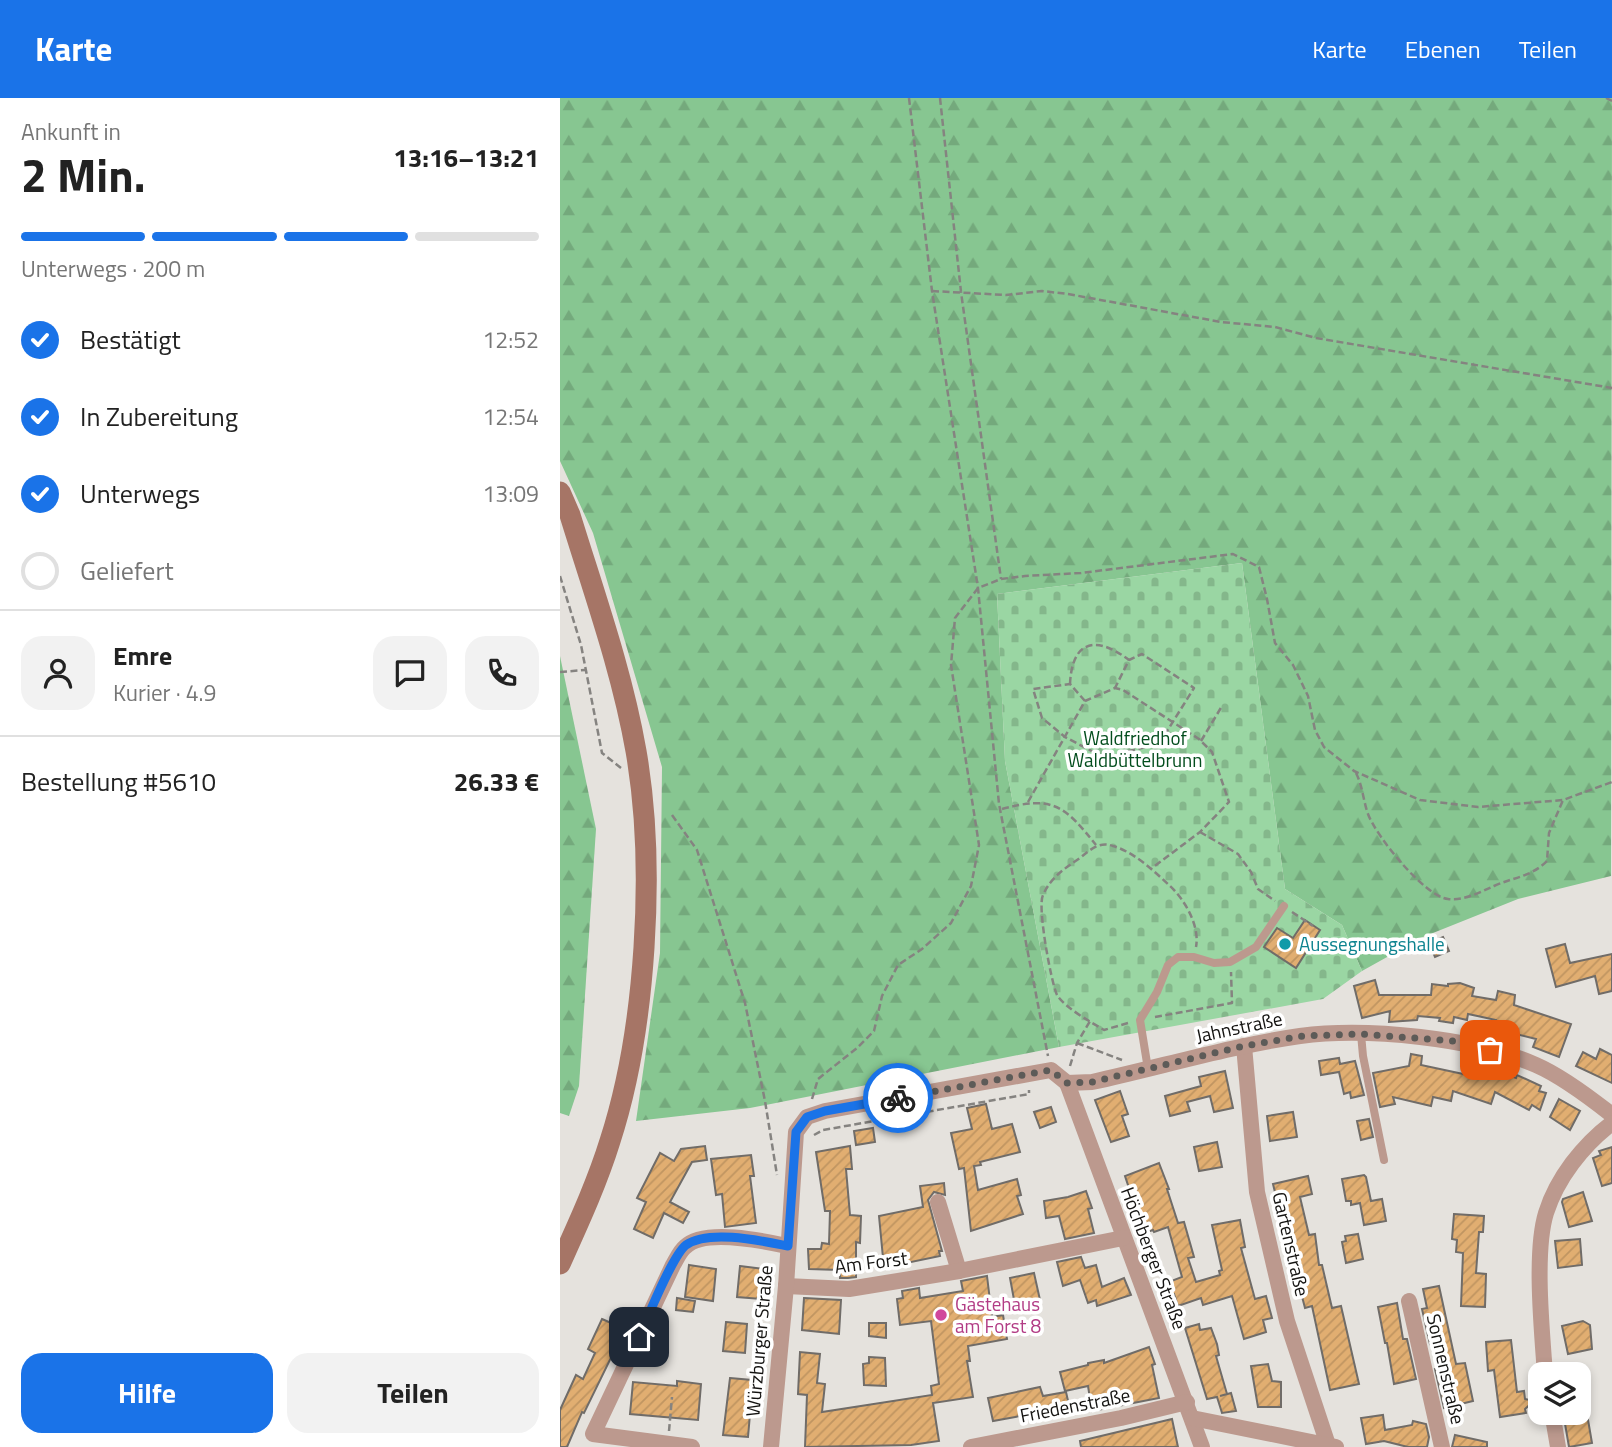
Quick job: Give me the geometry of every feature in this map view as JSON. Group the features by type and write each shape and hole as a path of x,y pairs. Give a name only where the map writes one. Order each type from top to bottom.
{"main road":[{"path":"560,492 570,515 625,696 643,804 645,861 637,1016 628,1068 610,1142 560,1264"}],"street":[{"name":"Jahnstraße","path":"1067,1083 1092,1082 1244,1046 1303,1036 1361,1034 1466,1042 1537,1066 1612,1115"},
{"name":"Gartenstraße","path":"1244,1046 1257,1192 1287,1321 1332,1446"},
{"path":"807,1117 825,1111 1051,1070 1067,1083"},
{"name":"Höchberger Straße","path":"1067,1083 1202,1447"},
{"name":"Würzburger Straße","path":"771,1447 786,1286 796,1132 807,1117"},
{"path":"1545,1362 1541,1245 1546,1213 1562,1180 1578,1156 1612,1123"},
{"path":"938,1202 959,1271"},
{"path":"692,1447 590,1441 673,1265 685,1246 704,1237 762,1241 788,1246"},
{"name":"Am Forst","path":"786,1286 849,1289 959,1271 1123,1238"},
{"name":"Sonnenstraße","path":"1409,1301 1442,1447"},
{"path":"1189,1410 1332,1446"},
{"name":"Friedenstraße","path":"971,1447 1189,1410"},
{"path":"1554,1425 1558,1447"}],"lane":[{"path":"1149,1069 1140,1020 1157,992 1168,965 1178,957 1194,957 1214,963 1230,962 1256,947 1284,906"},
{"path":"1361,1034 1384,1160"}],"path":[{"path":"909,98 932,291 978,588 1000,809 1051,1070"},
{"path":"940,98 961,292 1001,579"},
{"path":"1606,98 1612,101"},
{"path":"932,291 1006,295 1042,291 1068,294 1222,322 1275,327 1316,338 1612,387"},
{"path":"807,1117 818,1079 874,1031 881,996 898,965 951,923 971,886 979,845 951,665 956,618 978,588 1001,579 1081,573 1233,554 1259,567 1268,599 1275,643 1293,665 1308,696 1315,730 1324,747 1354,771 1420,800 1478,807 1563,800 1612,782"},
{"path":"560,576 581,645 602,753 628,773"},
{"path":"1084,701 1070,684 1071,664 1082,649 1094,646 1113,649 1129,660"},
{"path":"1070,684 1033,689 1042,718 1065,737 1103,757 1159,744 1194,688 1142,654 1129,660 1115,688"},
{"path":"560,672 585,670"},
{"path":"1028,802 1084,701 1115,688 1123,690 1201,741 1212,752 1229,802 1200,832 1152,869"},
{"path":"1201,741 1222,706"},
{"path":"1354,771 1362,784 1368,815 1382,838 1420,883 1438,897 1450,900 1466,897 1536,872 1547,862 1549,833 1563,800"},
{"path":"1000,809 1028,802 1054,806 1073,816 1096,845"},
{"path":"672,815 696,850 744,1003 765,1101 778,1180"},
{"path":"1200,832 1238,854 1251,872 1258,889 1313,926"},
{"path":"1194,957 1197,942 1190,914 1180,895 1152,869 1111,845 1096,845 1052,878 1041,898 1047,955 1058,996 1104,1030 1140,1020 1232,1003 1230,962"},
{"path":"1071,1058 1090,1021"},
{"path":"1077,1043 1149,1069"},
{"path":"795,1144 823,1130 1029,1094 1027,1074"},
{"path":"668,1444 672,1397"}],"green space":[{"path":"560,98 1612,98 1611,876 1518,899 1423,937 1362,971 1342,925 1285,889 1242,563 997,594 1005,761 1059,1047 750,1108 636,1121 660,953 662,767 593,533 560,461"},
{"name":"Waldfriedhof Waldbüttelbrunn","path":"1242,563 1285,889 1342,925 1362,971 1323,999 1059,1047 1005,761 997,594"},
{"path":"560,656 596,829 579,1086 569,1116 560,1113"}],"building":[{"name":"Aussegnungshalle","path":"1305,920 1320,930 1296,968 1264,947 1277,928 1293,938"},
{"path":"1443,937 1449,951 1435,957 1429,943"},
{"path":"1565,944 1570,963 1612,954 1612,991 1599,994 1595,976 1556,987 1546,949"},
{"path":"1375,980 1379,995 1431,995 1432,984 1448,986 1460,983 1474,988 1472,996 1496,1000 1498,991 1515,995 1514,1005 1571,1024 1559,1057 1533,1047 1536,1039 1495,1029 1496,1020 1468,1014 1467,1020 1454,1017 1453,1023 1439,1021 1440,1018 1418,1016 1417,1020 1389,1022 1390,1011 1362,1018 1354,986"},
{"path":"1600,1049 1612,1055 1612,1083 1576,1066 1583,1052 1596,1059"},
{"path":"1411,1054 1422,1056 1421,1065 1468,1075 1472,1062 1516,1078 1517,1075 1541,1086 1539,1091 1546,1093 1540,1110 1532,1105 1529,1110 1495,1092 1491,1104 1453,1091 1451,1101 1433,1097 1431,1106 1393,1097 1395,1104 1380,1107 1373,1073 1409,1066"},
{"path":"1339,1058 1340,1064 1355,1061 1364,1095 1351,1098 1350,1092 1344,1094 1339,1072 1321,1075 1319,1061"},
{"path":"1225,1071 1233,1108 1214,1112 1210,1096 1187,1102 1190,1111 1170,1116 1165,1096 1201,1086 1199,1077"},
{"path":"1120,1091 1128,1114 1122,1116 1129,1136 1111,1142 1095,1100"},
{"path":"1559,1099 1580,1111 1570,1130 1550,1117"},
{"path":"986,1104 992,1129 1012,1124 1020,1152 974,1166 978,1190 1017,1179 1021,1195 1017,1196 1023,1214 971,1231 964,1168 959,1169 951,1133 972,1129 967,1108"},
{"path":"1051,1107 1056,1122 1040,1128 1034,1112"},
{"path":"1293,1112 1297,1137 1270,1141 1267,1116"},
{"path":"1369,1119 1373,1137 1361,1140 1357,1121"},
{"path":"873,1128 875,1142 856,1145 854,1131"},
{"path":"1217,1142 1222,1167 1199,1171 1194,1147"},
{"path":"705,1146 707,1160 692,1162 670,1202 689,1212 683,1223 664,1213 653,1238 634,1229 646,1202 637,1198 660,1153 674,1161 681,1149"},
{"path":"850,1146 852,1169 846,1169 850,1215 861,1216 860,1243 856,1242 856,1277 840,1278 840,1270 809,1269 808,1249 821,1249 822,1243 829,1244 830,1211 825,1211 816,1152"},
{"path":"1612,1147 1612,1183 1602,1186 1593,1158 1601,1155 1599,1151"},
{"path":"751,1155 754,1176 750,1176 756,1223 725,1227 722,1194 716,1195 711,1159"},
{"path":"1159,1163 1178,1223 1184,1222 1194,1257 1188,1258 1196,1282 1220,1275 1219,1271 1222,1270 1212,1225 1240,1220 1245,1247 1241,1248 1255,1299 1266,1296 1272,1318 1263,1320 1266,1332 1244,1339 1232,1296 1203,1305 1201,1298 1178,1306 1174,1294 1166,1297 1161,1285 1182,1277 1168,1227 1144,1233 1125,1176"},
{"path":"1364,1175 1371,1201 1382,1199 1386,1221 1364,1225 1360,1203 1351,1205 1351,1201 1346,1201 1342,1179"},
{"path":"1308,1176 1312,1194 1300,1197 1309,1235 1315,1234 1319,1265 1322,1265 1332,1308 1341,1306 1359,1384 1330,1390 1312,1306 1305,1308 1292,1258 1287,1258 1286,1238 1273,1184"},
{"path":"944,1183 945,1195 934,1192 928,1200 942,1251 939,1251 940,1256 884,1268 879,1216 923,1207 920,1186"},
{"path":"1086,1191 1092,1208 1088,1209 1094,1233 1065,1239 1059,1216 1046,1218 1044,1201"},
{"path":"1583,1192 1592,1221 1569,1227 1563,1199"},
{"path":"1454,1214 1484,1216 1483,1232 1479,1232 1476,1273 1486,1274 1485,1307 1461,1306 1463,1253 1456,1252 1457,1240 1452,1239"},
{"path":"1358,1234 1363,1259 1346,1263 1342,1242 1346,1241 1345,1236"},
{"path":"1580,1239 1582,1265 1558,1268 1555,1241"},
{"path":"1081,1257 1085,1268 1096,1265 1102,1287 1124,1278 1131,1295 1097,1306 1096,1300 1088,1303 1080,1280 1063,1286 1057,1262"},
{"path":"689,1265 716,1269 713,1301 685,1297"},
{"path":"740,1266 764,1269 761,1299 737,1297"},
{"path":"1034,1273 1040,1300 1015,1305 1010,1278"},
{"path":"987,1276 992,1317 1003,1315 1007,1339 968,1346 970,1361 967,1361 973,1397 933,1403 939,1441 911,1445 805,1447 807,1395 798,1394 800,1352 820,1354 817,1383 825,1384 822,1412 932,1395 931,1386 939,1384 931,1321 900,1325 897,1299 903,1298 902,1291 919,1288 920,1298 963,1291 961,1281"},
{"path":"1439,1286 1456,1364 1465,1363 1473,1401 1444,1408 1435,1369 1441,1368 1435,1343 1430,1344 1422,1309 1427,1308 1423,1289"},
{"path":"677,1298 695,1301 693,1312 676,1310"},
{"path":"804,1298 841,1300 839,1334 802,1330"},
{"path":"1397,1303 1403,1339 1407,1339 1416,1379 1394,1384 1378,1307"},
{"path":"602,1319 625,1329 567,1447 560,1447 560,1410 576,1375 583,1379 595,1353 588,1349"},
{"path":"1583,1321 1590,1325 1592,1349 1568,1354 1562,1326"},
{"path":"726,1322 747,1324 745,1353 723,1351"},
{"path":"869,1323 886,1323 886,1338 869,1336"},
{"path":"1199,1324 1200,1330 1211,1328 1227,1394 1220,1396 1231,1393 1236,1411 1222,1413 1217,1397 1207,1399 1185,1328"},
{"path":"1511,1340 1517,1392 1524,1391 1525,1399 1528,1400 1526,1413 1500,1417 1494,1370 1488,1371 1486,1342"},
{"path":"1149,1347 1155,1364 1152,1365 1159,1398 1092,1411 1088,1386 1065,1391 1060,1372 1088,1363 1104,1360 1104,1363"},
{"path":"869,1357 885,1358 886,1386 864,1385 863,1364 869,1363"},
{"path":"1268,1364 1272,1381 1281,1382 1281,1407 1258,1407 1251,1366"},
{"path":"730,1378 763,1381 761,1404 751,1403 748,1437 723,1435"},
{"path":"677,1381 701,1384 698,1420 630,1414 633,1382 677,1386"},
{"path":"1040,1387 1043,1396 1066,1392 1071,1414 1049,1419 1048,1411 993,1421 988,1398"},
{"path":"1383,1415 1385,1430 1412,1425 1413,1421 1426,1424 1429,1437 1427,1447 1408,1447 1384,1441 1366,1444 1361,1418"},
{"path":"1172,1419 1178,1447 1081,1447 1080,1441"},
{"path":"1565,1425 1589,1425 1592,1443 1569,1447"},
{"path":"1455,1435 1487,1442 1487,1447 1452,1447"}],"way so far":[{"path":"898,1098 1051,1070 1067,1083 1092,1082 1244,1046 1303,1036 1361,1034 1466,1042 1490,1050"}],"place":[{"name":"Aussegnungshalle","path":"1285,944"},
{"name":"Gästehaus am Forst 8","path":"941,1315"}],"route":[{"path":"639,1337 673,1265 685,1246 704,1237 762,1241 788,1246 796,1132 807,1117 825,1111 898,1098"}]}
